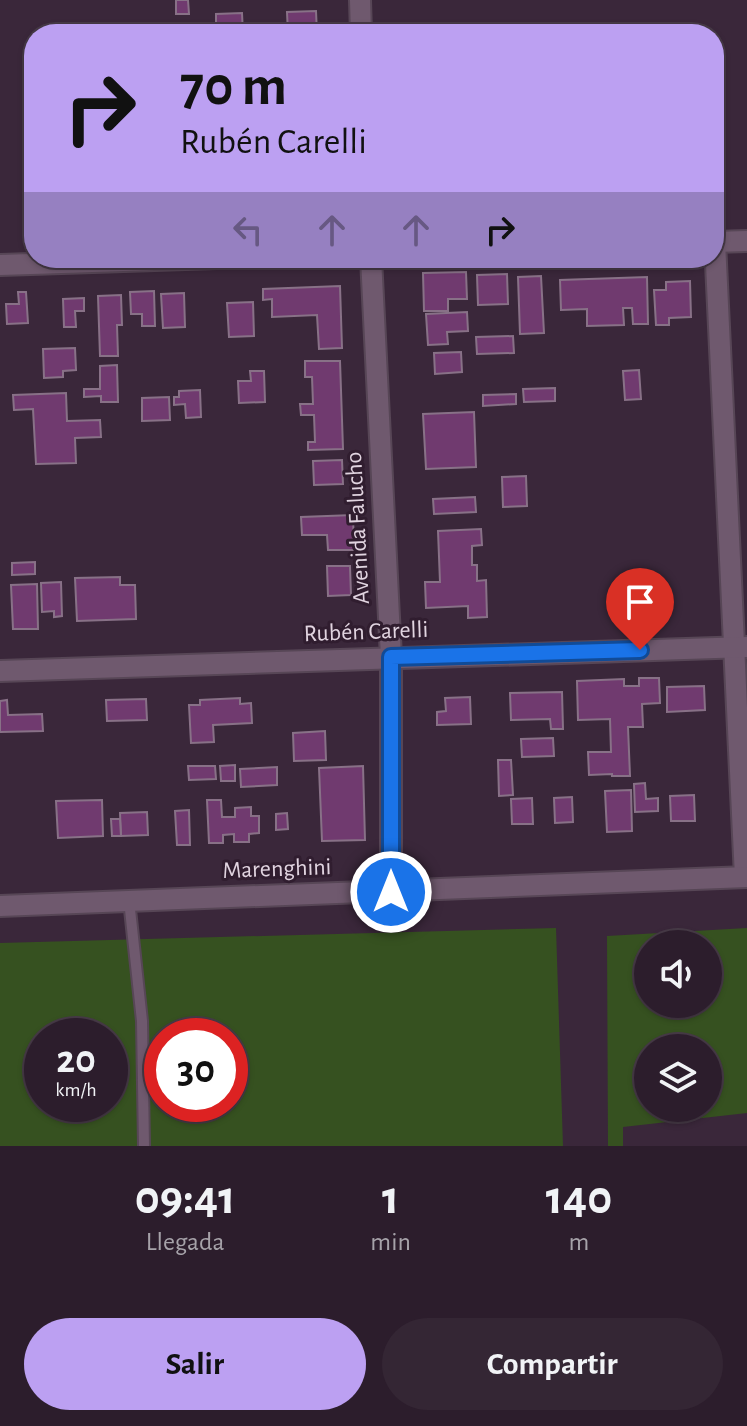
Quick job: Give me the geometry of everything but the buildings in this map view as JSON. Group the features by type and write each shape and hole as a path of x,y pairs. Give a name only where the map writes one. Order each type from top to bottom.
{"street":[{"path":"360,0 361,24"},
{"path":"724,242 747,241"},
{"path":"0,265 24,264"},
{"name":"Avenida Falucho","path":"372,268 391,657 391,892"},
{"path":"715,268 726,472 740,647 746,877"},
{"path":"726,472 747,471"},
{"name":"Rubén Carelli","path":"0,671 740,647"},
{"name":"Marenghini","path":"0,906 746,877"}],"lane":[{"path":"129,900 142,1021 144,1146"}],"green space":[{"path":"556,928 563,1146 0,1146 0,943"},
{"path":"747,928 747,1113 722,1116 722,1034 634,1034 634,1122 667,1122 623,1127 623,1146 608,1146 607,936 634,934 634,1018 722,1018 722,930 712,930"}],"route":[{"path":"391,892 391,657 640,650"}]}
